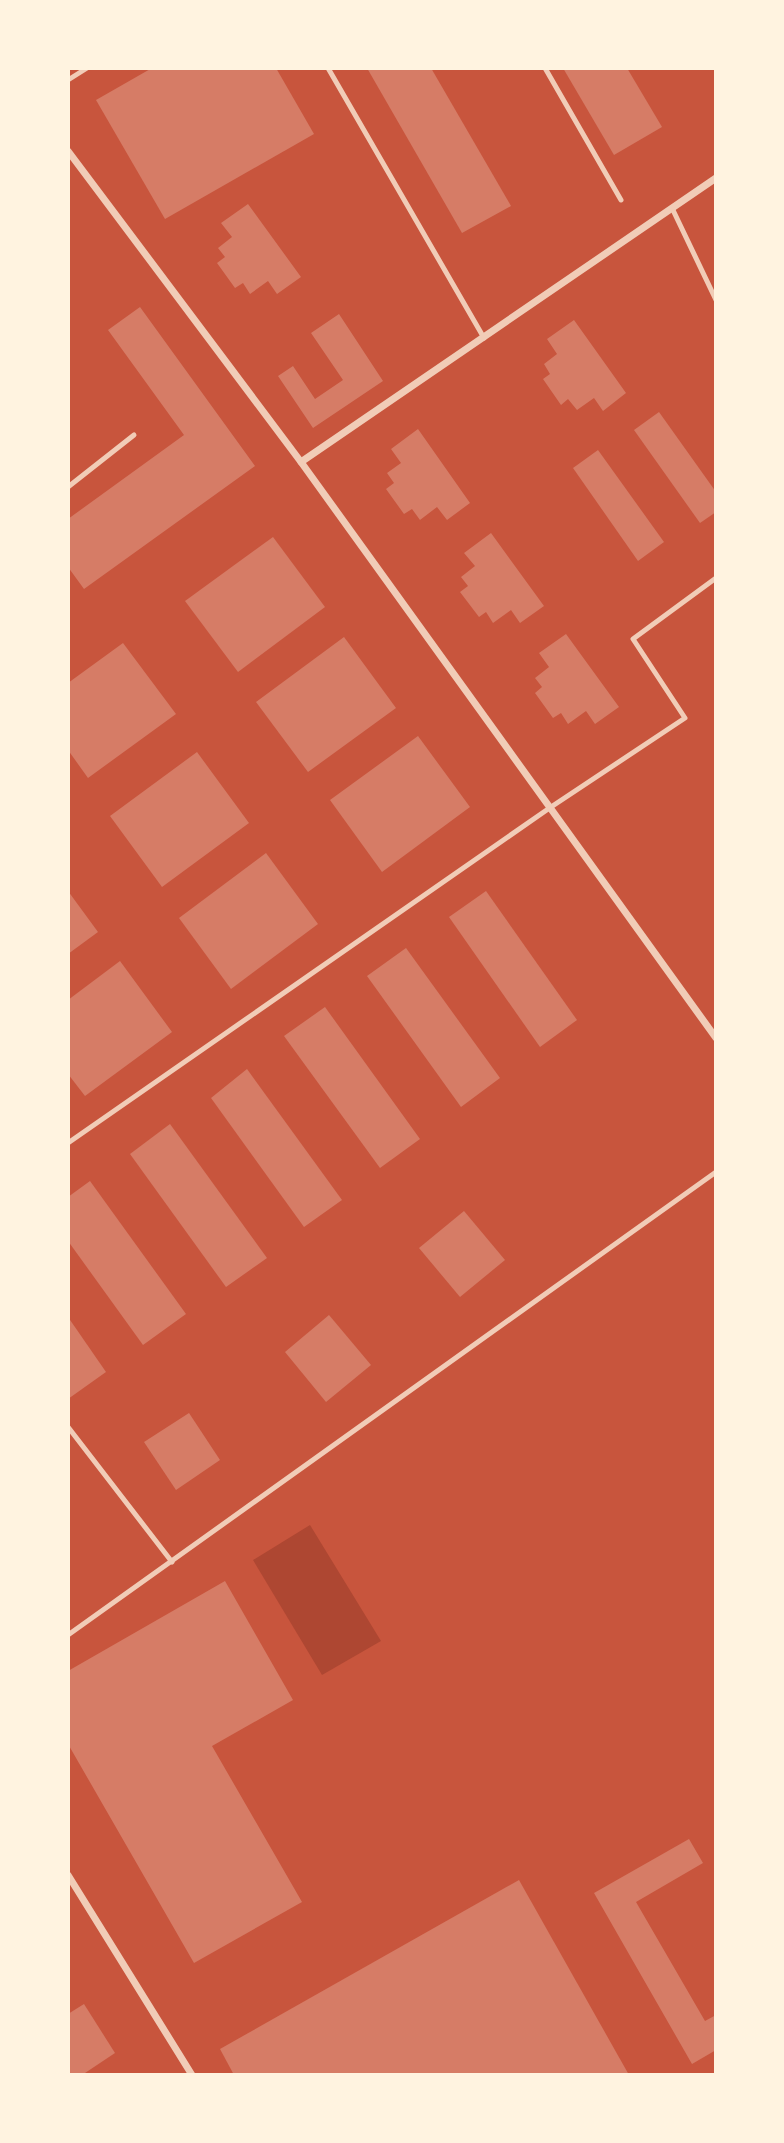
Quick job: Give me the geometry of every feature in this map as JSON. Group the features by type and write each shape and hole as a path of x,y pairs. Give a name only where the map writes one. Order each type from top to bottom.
{"street":[{"path":"68,151 301,462 716,1038"},
{"path":"301,462 716,178"},
{"path":"68,1875 192,2075"}],"lane":[{"path":"68,80 87,68"},
{"path":"328,68 484,338"},
{"path":"545,68 621,200"},
{"path":"672,208 716,300"},
{"path":"68,486 134,435"},
{"path":"68,1143 551,807 685,718 633,639 716,578"},
{"path":"68,1635 716,1172"},
{"path":"68,1427 172,1562"}],"shaded area":[{"path":"310,1525 381,1641 322,1675 253,1560"}],"building":[{"path":"152,68 276,68 314,134 165,219 96,100"},
{"path":"367,68 431,68 511,206 462,233"},
{"path":"563,68 627,68 662,127 614,155"},
{"path":"248,204 301,277 277,294 268,281 250,294 243,283 235,288 217,263 225,257 218,248 232,237 221,223"},
{"path":"140,307 255,466 84,589 68,567 68,519 184,435 108,330"},
{"path":"339,314 383,381 313,428 278,376 293,366 315,399 343,380 311,333"},
{"path":"574,320 626,393 603,411 594,398 577,410 568,399 561,405 543,379 550,374 544,364 557,354 547,339"},
{"path":"659,412 716,492 716,512 700,523 634,430"},
{"path":"418,429 470,503 447,520 437,507 420,520 412,509 404,514 386,489 394,483 387,473 401,463 391,449"},
{"path":"598,450 664,542 638,561 573,468"},
{"path":"491,533 544,606 520,623 511,610 493,623 486,612 479,617 460,592 468,586 461,577 475,566 464,553"},
{"path":"273,537 325,607 238,672 185,601"},
{"path":"566,634 619,707 595,724 586,711 568,724 561,713 553,718 535,693 542,687 535,678 549,667 539,653"},
{"path":"344,637 396,708 308,772 256,702"},
{"path":"123,643 176,714 88,778 68,750 68,683"},
{"path":"418,736 470,807 382,872 330,800"},
{"path":"197,752 249,823 162,887 110,816"},
{"path":"266,853 318,924 231,989 179,918"},
{"path":"68,891 98,932 68,954"},
{"path":"486,891 577,1020 540,1047 449,917"},
{"path":"406,948 500,1078 461,1107 367,976"},
{"path":"120,961 172,1032 85,1096 68,1074 68,1000"},
{"path":"325,1007 420,1139 380,1168 284,1036"},
{"path":"247,1069 342,1200 304,1227 211,1098"},
{"path":"170,1124 267,1258 226,1287 130,1154"},
{"path":"90,1181 186,1314 143,1345 68,1241 68,1197"},
{"path":"464,1211 505,1260 460,1297 419,1248"},
{"path":"329,1315 371,1365 326,1402 285,1352"},
{"path":"68,1317 106,1372 68,1399"},
{"path":"189,1413 220,1460 176,1490 144,1442"},
{"path":"225,1581 293,1700 212,1746 302,1902 194,1963 68,1744 68,1671"},
{"path":"689,1839 703,1863 636,1902 705,2021 716,2015 716,2050 692,2064 594,1893"},
{"path":"519,1880 629,2075 234,2075 220,2049"},
{"path":"84,2004 115,2053 82,2075 71,2075 68,2070 68,2014"}]}
